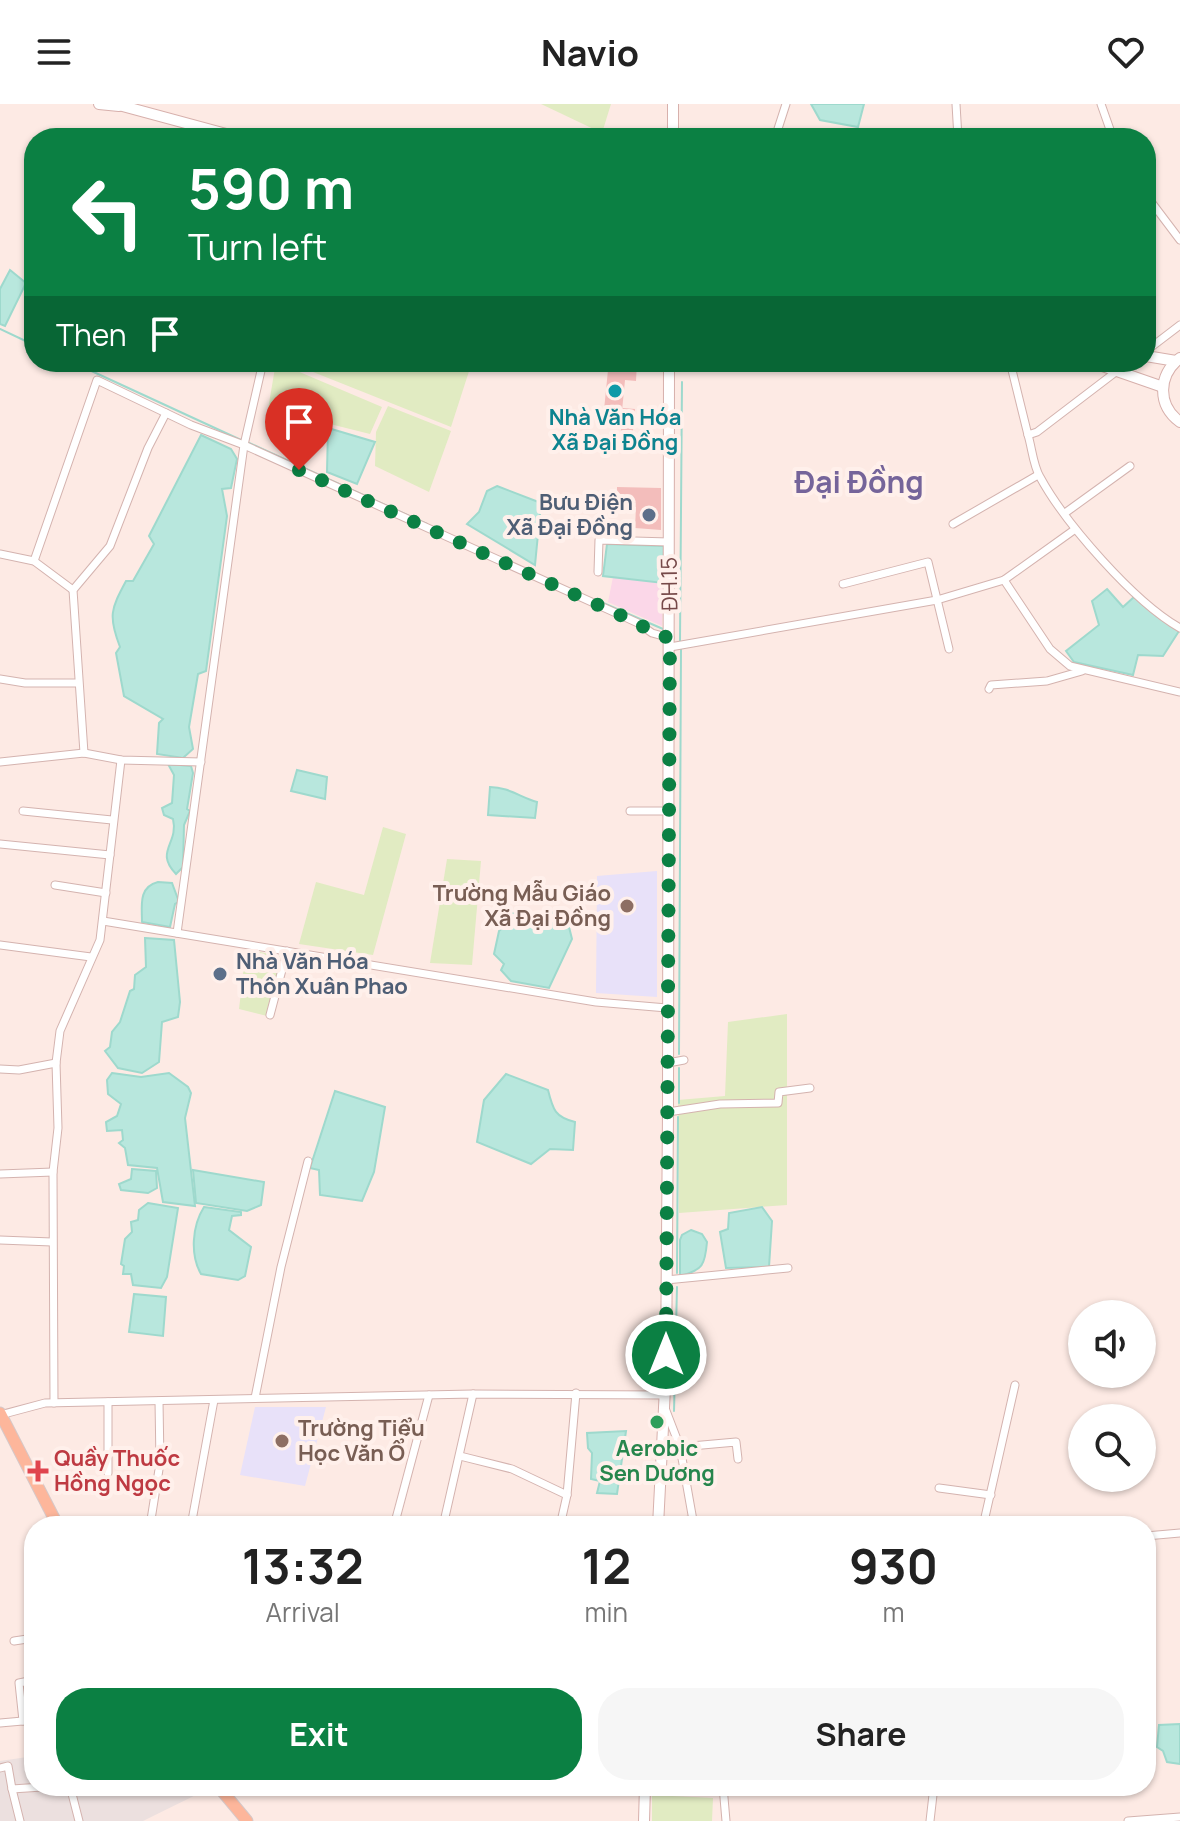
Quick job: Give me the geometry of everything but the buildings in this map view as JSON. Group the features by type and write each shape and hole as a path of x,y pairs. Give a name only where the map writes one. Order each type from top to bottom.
{"main road":[{"path":"99,104 117,105 203,128"},
{"path":"673,104 673,128"},
{"path":"1156,355 1178,360"},
{"path":"1178,360 1169,368 1163,387 1168,409 1180,422"},
{"name":"ĐH.15","path":"658,1516 665,1401 668,1112 663,937 669,811 670,642 666,598 669,372"},
{"path":"1120,372 1163,387"},
{"path":"0,1414 53,1516"},
{"path":"226,1796 247,1821"},
{"path":"644,1821 645,1796"}],"street":[{"path":"778,128 786,104"},
{"path":"956,104 957,128"},
{"path":"1101,104 1109,128"},
{"path":"1156,208 1180,240"},
{"path":"1156,345 1180,325"},
{"path":"177,933 244,445 261,372"},
{"path":"1012,372 1038,475 1074,530 1145,600 1180,628"},
{"path":"1028,435 1037,432 1116,372"},
{"path":"34,561 97,380 638,623 670,642 937,600 1004,580 1074,530"},
{"path":"84,753 73,590 110,546 148,448 166,413"},
{"path":"1065,513 1130,466"},
{"path":"953,524 1038,475"},
{"path":"598,572 599,540 669,542"},
{"path":"0,554 34,561 73,590"},
{"path":"843,584 928,562 949,649"},
{"path":"1004,580 1050,649 1070,666 1180,692"},
{"path":"989,689 991,685 1047,681 1082,671"},
{"path":"0,679 25,683 77,683"},
{"path":"0,762 84,753 121,760 201,762"},
{"path":"54,1403 52,1242 53,1172 58,1128 56,1063 60,1031 100,940 121,760"},
{"path":"23,811 112,820"},
{"path":"630,811 669,811"},
{"path":"0,844 110,855"},
{"path":"55,885 106,893"},
{"path":"103,921 596,1002 667,1008"},
{"path":"0,945 91,957"},
{"path":"270,1015 287,951"},
{"path":"668,1063 684,1060"},
{"path":"0,1069 19,1070 56,1063"},
{"path":"668,1112 720,1104 778,1103 779,1092 810,1088"},
{"path":"255,1398 281,1267 308,1161"},
{"path":"0,1174 53,1172"},
{"path":"0,1240 52,1242"},
{"path":"666,1280 788,1268"},
{"path":"986,1516 1015,1385"},
{"path":"0,1414 54,1403 297,1397 576,1393 665,1401 680,1447 692,1516"},
{"path":"562,1516 576,1393"},
{"path":"445,1516 473,1394"},
{"path":"397,1516 429,1395"},
{"path":"296,1407 297,1397"},
{"path":"193,1516 214,1400"},
{"path":"152,1516 160,1463 159,1401"},
{"path":"108,1402 108,1473"},
{"path":"680,1447 736,1442 738,1459"},
{"path":"460,1456 512,1469 567,1495"},
{"path":"939,1488 991,1495"},
{"path":"1156,1535 1180,1533"},
{"path":"14,1641 24,1640"},
{"path":"0,1723 23,1721 19,1683 24,1682"},
{"path":"0,1768 8,1766 20,1821"},
{"path":"12,1789 24,1788"},
{"path":"73,1796 79,1821"},
{"path":"724,1796 726,1821"},
{"path":"930,1821 933,1796"},
{"path":"1128,1821 1180,1817"}],"shaded area":[{"path":"613,577 663,583 662,626 608,602"},
{"name":"Trường Mẫu Giáo Xã Đại Đồng","path":"657,871 657,997 596,993 597,876"},
{"name":"Trường Tiểu Học Văn Ổ","path":"255,1407 326,1407 305,1486 240,1475"},
{"path":"24,1757 24,1796 194,1796 143,1821 0,1821 0,1761"}],"green space":[{"path":"541,104 611,104 604,128 591,128"},
{"path":"274,372 300,372 382,407 370,434 322,422 313,446 265,427"},
{"path":"313,372 469,372 451,427"},
{"path":"388,406 451,431 429,492 375,466 376,432"},
{"path":"383,827 406,834 373,955 299,944 316,882 364,895"},
{"path":"447,859 481,861 472,965 430,963"},
{"path":"246,949 284,957 267,1016 239,1009"},
{"path":"787,1014 787,1205 679,1213 678,1100 725,1096 728,1022"},
{"path":"652,1796 713,1798 712,1821 652,1821"}],"water":[{"path":"811,104 864,104 858,127 820,120"},
{"path":"10,270 24,281 5,326 0,324 0,289"},
{"path":"328,428 375,442 357,484 327,472"},
{"path":"201,435 231,449 237,459 231,488 222,489 227,516 206,671 198,674 189,727 193,749 183,758 157,754 159,723 163,719 124,696 116,653 120,647 113,613 126,581 133,581 154,544 149,536"},
{"path":"497,486 541,503 535,565 467,524 479,512 487,491"},
{"path":"607,544 664,546 663,583 603,576"},
{"path":"1107,589 1123,607 1135,596 1179,631 1163,656 1138,655 1133,675 1074,662 1066,651 1099,625 1092,601"},
{"path":"168,764 191,766 193,773 187,809 190,811 184,825 183,867 176,874 167,859 173,819 164,815 162,808 172,803 174,775"},
{"path":"297,770 327,777 325,799 291,791"},
{"path":"490,787 508,790 537,802 535,818 488,815"},
{"path":"158,882 172,883 179,902 175,904 170,927 142,922 144,893"},
{"path":"565,911 572,939 549,988 511,981 501,970 504,964 494,954 499,931 507,924 507,917 512,913 519,916"},
{"path":"145,938 174,940 180,1002 178,1017 162,1022 159,1062 142,1073 118,1068 105,1051 110,1047 112,1032 120,1022 130,991 134,989 135,975 146,967"},
{"path":"112,1073 141,1077 169,1073 188,1087 191,1093 185,1118 195,1206 163,1202 157,1168 128,1165 125,1148 119,1143 123,1140 122,1130 107,1131 106,1122 117,1116 121,1104 108,1094 107,1080"},
{"path":"506,1074 548,1090 556,1112 575,1122 573,1150 550,1149 531,1164 477,1142 484,1100"},
{"path":"335,1091 385,1107 374,1172 362,1201 320,1195 319,1170 310,1168"},
{"path":"132,1169 156,1171 157,1188 148,1193 121,1190 119,1184 131,1179"},
{"path":"193,1170 264,1182 261,1205 247,1211 196,1203"},
{"path":"148,1203 178,1208 167,1277 161,1288 133,1285 131,1274 123,1274 124,1266 121,1264 125,1239 132,1232 131,1222 138,1220 139,1210"},
{"path":"204,1207 241,1212 241,1215 232,1216 229,1230 251,1247 245,1276 238,1280 201,1274 197,1266 194,1240"},
{"path":"762,1207 772,1221 769,1267 726,1268 720,1232 728,1229 729,1213"},
{"path":"691,1230 702,1234 707,1242 705,1256 698,1269 680,1276 680,1240"},
{"path":"134,1294 166,1297 163,1336 129,1332"},
{"path":"626,1431 617,1494 597,1493 600,1481 591,1479 592,1453 588,1448 587,1433"},
{"path":"1180,1724 1180,1764 1167,1762 1163,1751 1157,1747 1159,1725"}],"waterway":[{"path":"0,329 24,340"},
{"path":"94,372 241,440"},
{"path":"680,641 682,382"},
{"path":"247,442 427,524"},
{"path":"601,602 663,629"},
{"path":"679,1054 681,647"},
{"path":"679,1068 679,1103"},
{"path":"677,1273 678,1117"},
{"path":"674,1411 677,1287"}],"place":[{"name":"Nhà Văn Hóa Xã Đại Đồng","path":"615,391"},
{"name":"Bưu Điện Xã Đại Đồng","path":"649,515"},
{"name":"Trường Mẫu Giáo Xã Đại Đồng","path":"627,906"},
{"name":"Nhà Văn Hóa Thôn Xuân Phao","path":"220,974"},
{"name":"Aerobic Sen Dương","path":"657,1422"},
{"name":"Trường Tiểu Học Văn Ổ","path":"282,1441"},
{"name":"Quầy Thuốc Hồng Ngọc","path":"38,1471"}],"district":[{"name":"Đại Đồng","path":"859,481"}],"route":[{"path":"299,470 638,623 652,633 670,638 666,1355"}]}
